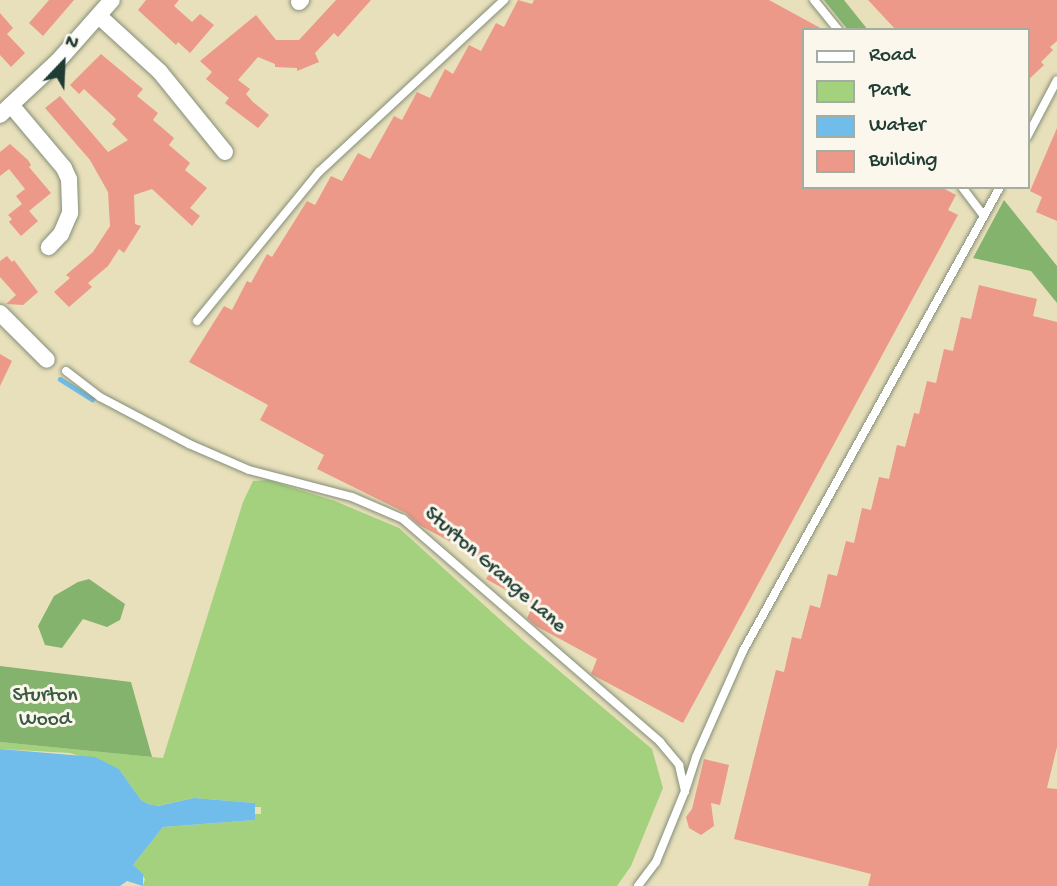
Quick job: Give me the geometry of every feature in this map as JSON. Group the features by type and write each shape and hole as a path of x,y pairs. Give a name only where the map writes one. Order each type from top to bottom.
{"street":[{"path":"49,247 61,234 70,213 68,178 64,168 6,110 100,17 112,0"},
{"path":"100,17 160,72 225,152"},
{"path":"0,313 47,360"}],"lane":[{"path":"197,321 319,172 504,0"},
{"path":"814,0 836,28"},
{"path":"1029,133 1057,80"},
{"path":"964,189 984,216"},
{"path":"638,886 656,862 696,757 743,651 999,189"},
{"name":"Sturton Grange Lane","path":"66,371 100,397 189,444 249,470 352,497 403,519 660,742 679,765 685,791"}],"green space":[{"path":"824,0 844,0 866,28 846,28"},
{"path":"1004,200 1057,266 1057,303 1031,271 973,258"},
{"path":"268,480 335,501 399,528 525,642 652,749 663,788 631,866 617,886 143,886 145,879 133,865 163,827 255,820 255,814 261,814 261,807 255,807 255,803 194,798 157,806 148,804 141,800 119,769 70,753 0,749 0,742 163,758 243,502 253,481"},
{"name":"Sturton Wood","path":"89,579 125,604 120,620 107,627 83,619 62,648 45,645 38,626 54,596 78,582"},
{"name":"Sturton Wood","path":"0,666 131,682 152,757 0,742"}],"water":[{"path":"0,749 95,757 119,769 141,800 148,804 158,806 194,798 255,803 255,820 163,827 133,865 143,874 143,886 127,881 120,886 0,886"}],"building":[{"path":"49,0 74,0 43,36 29,23"},
{"path":"146,0 179,0 174,6 192,22 200,14 214,25 190,53 178,42 176,45 138,10"},
{"path":"336,0 371,0 338,37 334,33 315,53 319,62 297,71 297,68 275,67 275,64 258,57 238,80 250,89 246,94 253,102 269,115 258,128 225,103 229,98 206,79 212,72 200,61 256,15 276,40 299,40"},
{"path":"518,0 532,4 534,0 769,0 820,28 802,28 802,189 945,189 956,195 948,210 958,215 683,723 591,674 597,659 536,626 527,618 533,605 486,579 494,565 419,525 406,513 317,469 324,455 260,420 268,405 189,362 224,306 232,310 247,281 251,283 267,254 272,257 307,201 315,205 331,176 342,181 358,153 370,159 394,116 402,120 417,92 430,98 445,69 453,74 469,45 481,51 496,23 504,27"},
{"path":"868,0 1057,0 1057,41 1050,47 1053,50 1041,62 1044,65 1029,79 1029,28 894,28"},
{"path":"0,13 13,28 7,34 25,53 11,67 0,55"},
{"path":"101,54 143,89 137,96 158,113 153,120 174,138 169,145 190,163 185,170 207,188 190,208 200,216 192,226 152,189 134,195 135,224 141,226 124,253 119,249 108,266 88,283 92,287 69,307 54,292 70,278 66,275 93,252 110,226 108,192 90,160 45,108 60,96 108,152 128,140 112,124 116,119 84,89 79,94 70,85"},
{"path":"1057,128 1057,221 1036,212 1042,197 1030,191"},
{"path":"10,144 28,160 31,165 29,167 51,193 29,211 38,221 21,236 9,222 12,219 8,215 22,204 16,196 25,189 9,169 0,176 0,152"},
{"path":"7,256 12,262 14,260 38,292 23,305 6,304 16,295 0,277 0,261"},
{"path":"979,285 1037,299 1033,316 1057,322 1057,747 1047,788 1057,789 1057,886 868,886 871,874 734,839 776,670 784,672 792,637 801,639 810,605 820,608 828,574 837,576 846,541 854,543 862,508 871,510 879,477 889,479 897,445 905,447 914,413 919,414 927,381 936,383 944,349 953,351 961,317 971,319"},
{"path":"0,354 12,361 0,386"},
{"path":"704,759 729,765 720,805 711,803 714,826 701,835 689,828 686,817 692,809"}],"waterway":[{"path":"60,379 92,399"}]}
